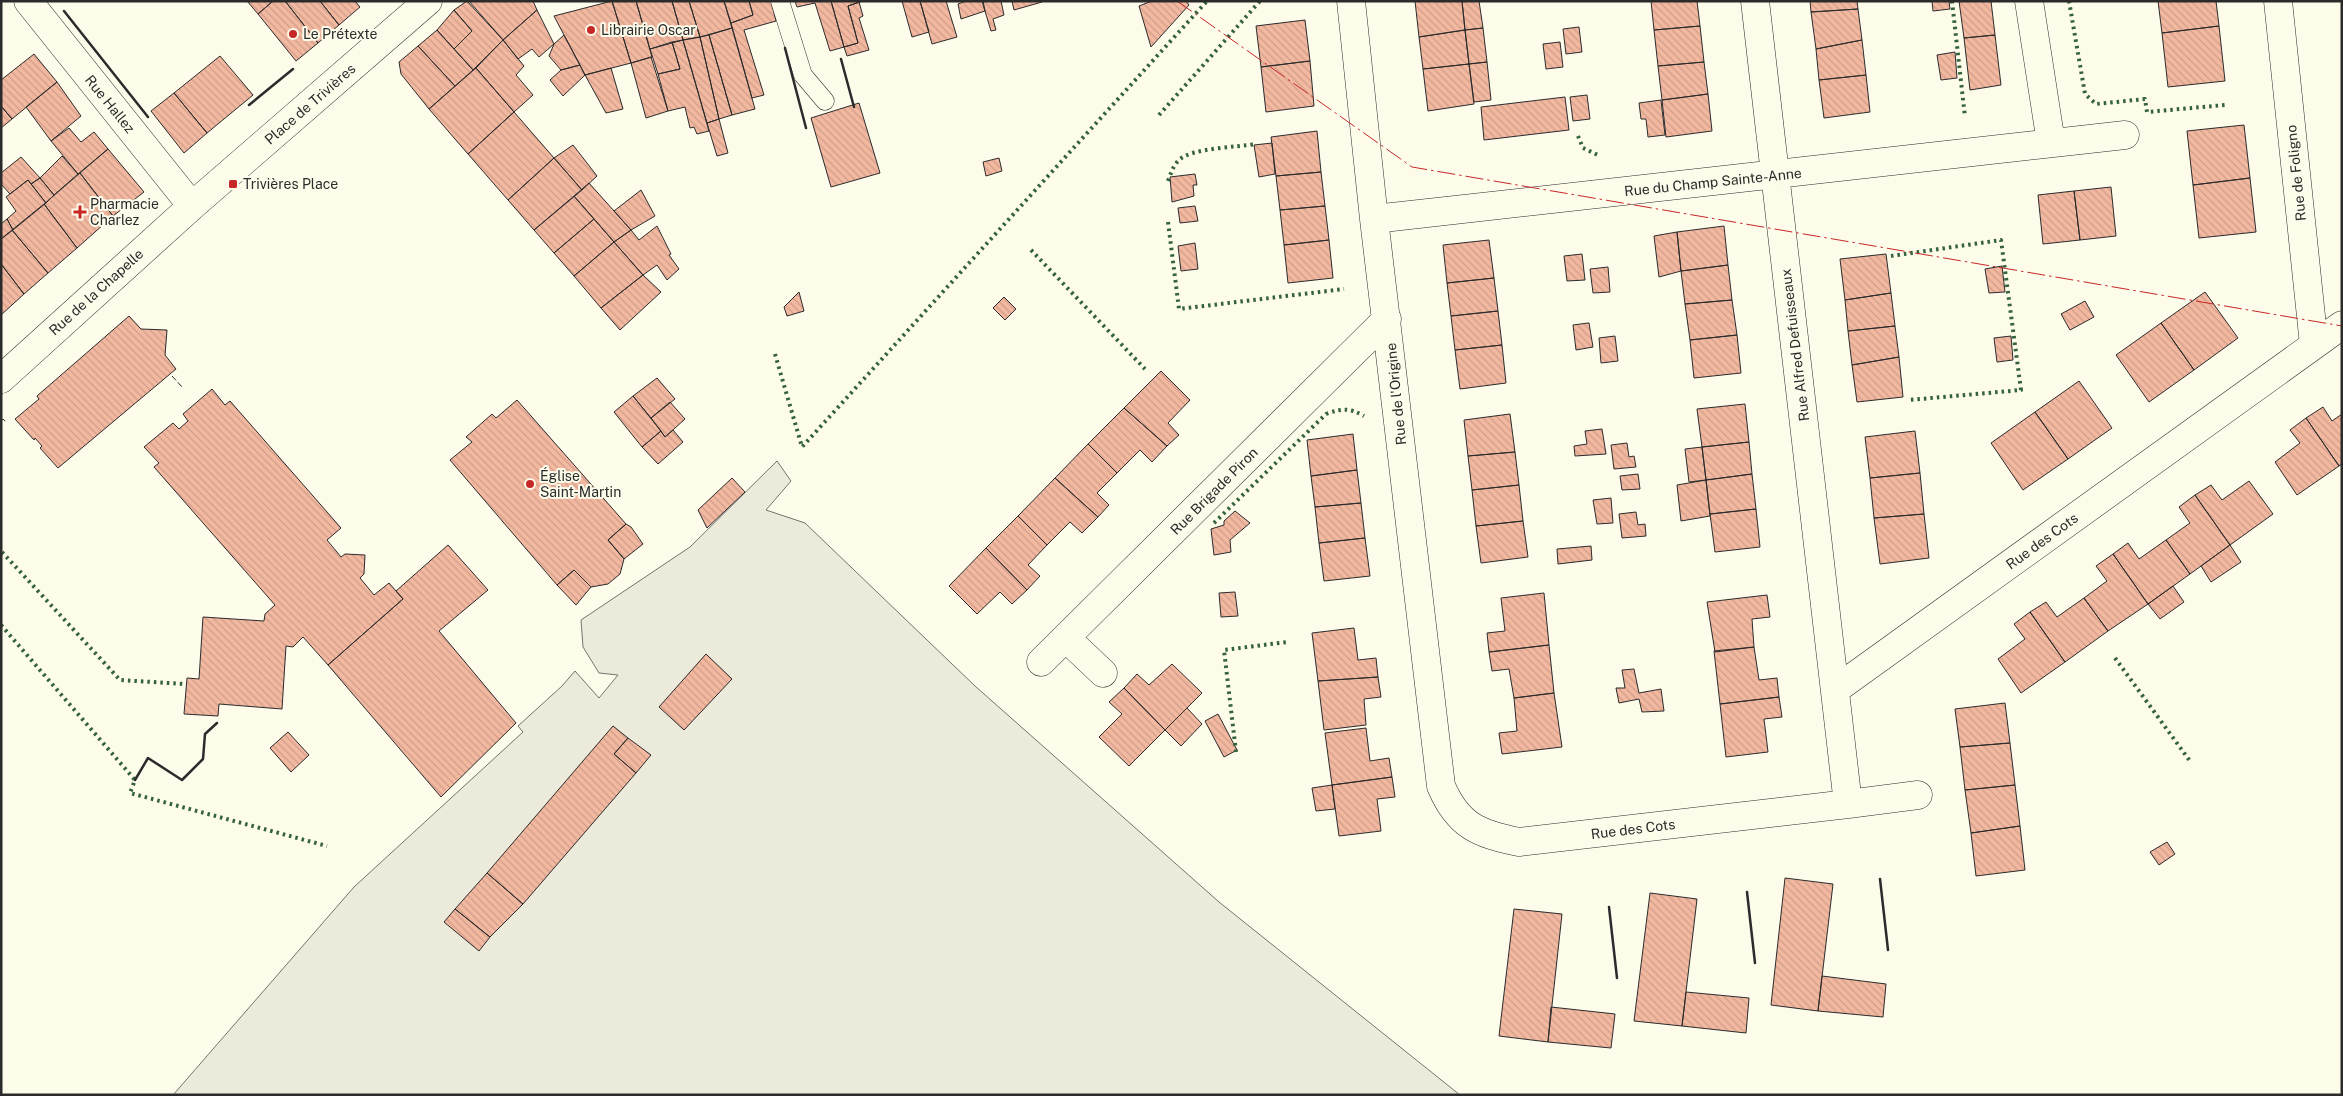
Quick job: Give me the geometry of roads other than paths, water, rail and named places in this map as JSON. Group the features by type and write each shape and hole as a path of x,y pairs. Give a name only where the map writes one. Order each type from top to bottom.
{"street":[{"name":"Rue Hallez","path":"28,1 192,206"},
{"name":"Place de Trivières","path":"192,206 428,1"},
{"name":"Rue de l'Origine","path":"1351,1 1374,219 1441,786"},
{"name":"Rue Alfred Defuisseaux","path":"1755,1 1835,690"},
{"path":"2029,1 2051,144"},
{"name":"Rue de Foligno","path":"2278,1 2314,345"},
{"name":"Rue du Champ Sainte-Anne","path":"1374,219 2125,135"},
{"name":"Rue de la Chapelle","path":"1,379 192,206"},
{"name":"Rue Brigade Piron","path":"1041,662 1387,319"},
{"name":"Rue des Cots","path":"1835,690 2342,325"},
{"path":"1066,638 1102,673"},
{"path":"1835,690 1848,804"},
{"name":"Rue des Cots","path":"1441,786 1448,803 1461,819 1486,835 1519,842 1918,795"}],"lane":[{"path":"780,1 803,75 824,101"}],"place":[{"name":"Librairie Oscar","path":"591,30"},
{"name":"Le Prétexte","path":"293,34"},
{"name":"Trivières Place","path":"233,184"},
{"name":"Pharmacie Charlez","path":"80,212"},
{"name":"Église Saint-Martin","path":"530,484"}]}
